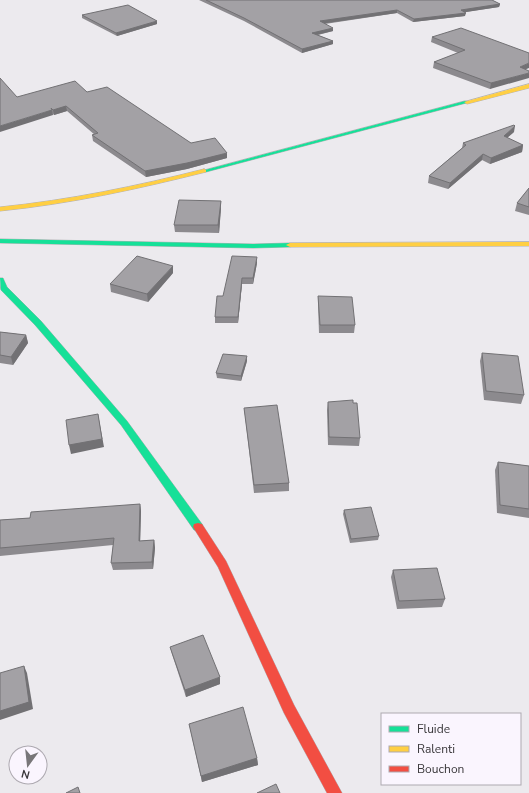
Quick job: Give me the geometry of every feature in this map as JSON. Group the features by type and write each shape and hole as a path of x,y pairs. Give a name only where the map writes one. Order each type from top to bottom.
{"main road":[{"path":"0,209 46,205 154,184 529,86"},
{"path":"0,241 253,246 357,244 529,244"},
{"path":"0,280 4,288 38,323 124,423 190,514 222,564 289,709 335,793"}],"building":[{"path":"206,0 492,0 500,4 461,10 466,13 414,19 397,10 320,21 333,28 312,33 333,41 302,49 244,18"},
{"path":"128,5 157,21 116,33 82,15"},
{"path":"461,28 529,53 529,63 520,67 529,71 529,73 491,83 434,62 465,50 432,37"},
{"path":"0,78 17,97 75,81 87,92 107,87 191,143 215,138 227,153 145,171 92,135 98,133 66,106 53,110 51,108 52,110 0,126"},
{"path":"514,125 515,126 504,136 523,145 491,158 483,154 450,183 429,176 466,145 463,143"},
{"path":"529,188 529,207 517,203"},
{"path":"179,200 221,201 218,225 174,225"},
{"path":"137,256 173,266 147,294 110,284"},
{"path":"232,256 257,257 253,278 242,278 238,317 215,317 217,296 223,296"},
{"path":"318,296 352,297 355,325 320,325"},
{"path":"0,332 26,335 11,357 0,355"},
{"path":"482,353 518,356 524,395 486,391"},
{"path":"223,354 247,356 241,376 216,373"},
{"path":"353,400 353,403 357,403 360,438 329,437 328,402"},
{"path":"277,405 289,483 254,485 244,408"},
{"path":"98,414 102,439 69,445 66,420"},
{"path":"498,462 529,466 529,509 500,505"},
{"path":"140,504 139,541 154,540 152,562 111,563 114,538 0,548 0,520 30,518 31,512"},
{"path":"371,507 379,536 351,539 344,510"},
{"path":"437,568 445,599 399,601 393,570"},
{"path":"203,635 220,677 185,690 170,647"},
{"path":"24,666 29,702 0,711 0,673"},
{"path":"243,707 257,758 201,776 189,724"},
{"path":"276,784 280,793 257,793"},
{"path":"78,787 80,793 66,793"}],"traffic: fast":[{"path":"204,171 467,102"},
{"path":"0,241 253,246 290,245"},
{"path":"0,280 4,288 38,323 124,423 198,527"}],"traffic: slow":[{"path":"467,102 529,86"},
{"path":"0,209 77,199 204,171"},
{"path":"290,245 529,244"}],"traffic: jam":[{"path":"198,527 222,564 289,709 335,793"}]}
